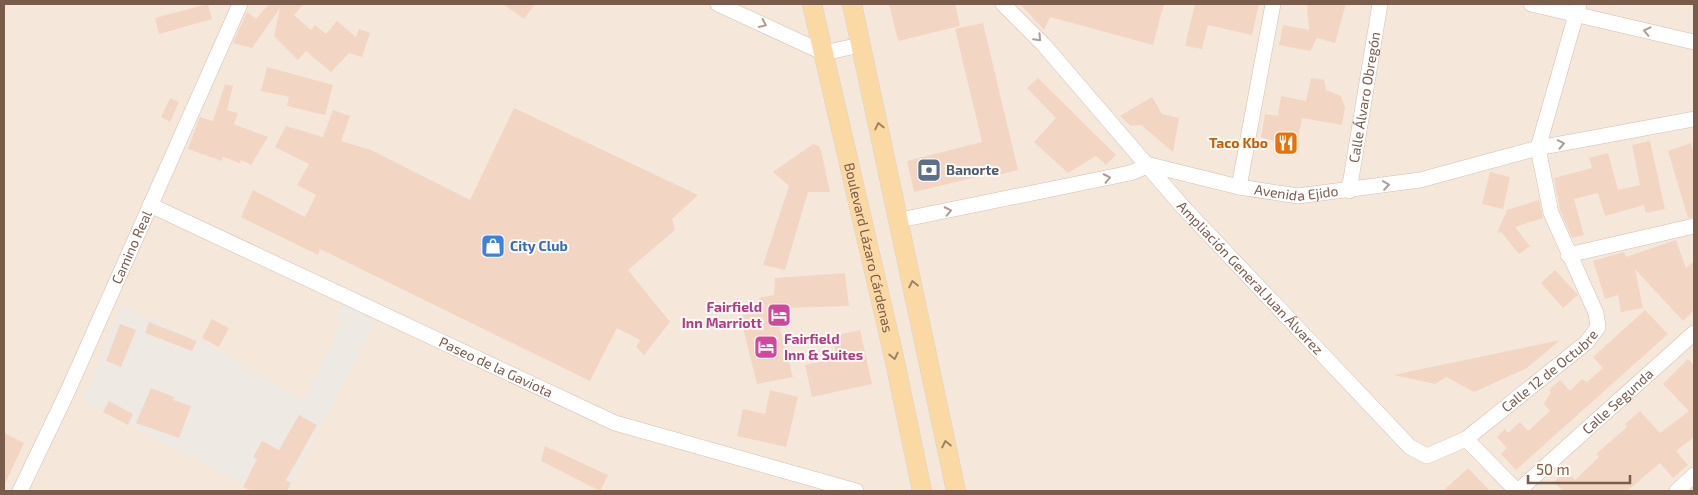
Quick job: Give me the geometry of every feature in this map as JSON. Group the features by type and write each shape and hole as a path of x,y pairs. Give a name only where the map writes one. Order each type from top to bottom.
{"main road":[{"name":"Boulevard Lázaro Cárdenas","path":"812,4 894,357 922,491"},
{"path":"852,4 900,220 956,491"}],"street":[{"name":"Camino Real","path":"20,491 66,395 240,4"},
{"path":"718,4 824,53 860,45"},
{"name":"Ampliación General Juan Álvarez","path":"1003,4 1043,44 1150,165 1182,206 1410,447 1427,456 1466,439"},
{"path":"1239,187 1273,4"},
{"name":"Calle Álvaro Obregón","path":"1348,191 1380,4"},
{"path":"1531,4 1578,9 1694,42"},
{"name":"Calle 12 de Octubre","path":"1466,439 1588,342 1598,327 1596,312 1568,255 1551,213 1538,148 1578,9"},
{"name":"Avenida Ejido","path":"1150,165 1239,187 1298,196 1348,191 1420,180 1538,148 1694,119"},
{"path":"900,220 1130,173 1150,165"},
{"name":"Paseo de la Gaviota","path":"150,205 615,423 856,491"},
{"path":"1568,255 1694,226"},
{"name":"Calle Segunda","path":"1518,491 1694,333"},
{"path":"1466,439 1518,491"},
{"path":"1676,491 1694,476"}],"shaded area":[{"path":"4,4 1694,4 1694,491 4,491"},
{"path":"343,301 378,317 288,491 256,491 83,400 122,306 199,340 300,398 307,395 342,320 336,317"}],"building":[{"path":"208,4 212,19 159,34 155,18"},
{"path":"269,4 304,4 294,15 311,30 315,25 326,34 337,21 356,37 359,29 370,33 362,57 349,53 331,72 306,51 298,60 274,36 280,8 252,48 233,43 247,12 256,19"},
{"path":"503,4 535,4 524,19"},
{"path":"889,4 955,4 960,26 898,41"},
{"path":"1020,4 1164,4 1153,45 1050,17 1044,30"},
{"path":"1195,4 1259,4 1252,35 1208,25 1202,49 1185,46"},
{"path":"1307,4 1346,4 1335,43 1317,38 1310,52 1279,45 1283,25 1309,30"},
{"path":"983,23 1018,170 990,177 989,174 914,192 907,161 982,142 955,29"},
{"path":"267,67 333,85 325,115 287,106 289,97 261,91"},
{"path":"1038,78 1116,155 1106,165 1096,156 1068,173 1034,142 1056,118 1027,88"},
{"path":"1311,78 1324,80 1326,90 1341,96 1345,108 1342,125 1302,118 1295,154 1275,150 1277,141 1261,138 1265,114 1278,116 1281,96 1306,101"},
{"path":"225,84 233,86 227,110 238,113 234,124 268,137 251,165 241,160 240,163 223,157 222,161 188,149 200,117 213,121"},
{"path":"1152,97 1162,114 1179,118 1173,152 1141,125 1131,126 1120,116"},
{"path":"170,98 179,102 170,122 161,117"},
{"name":"City Club","path":"514,108 698,195 672,219 675,230 628,270 670,322 644,355 636,347 640,340 617,328 590,381 320,249 318,255 241,217 253,190 305,217 316,195 297,185 309,164 275,147 286,126 323,137 333,110 350,116 341,141 371,150 470,200"},
{"path":"1650,141 1665,209 1646,213 1644,205 1605,216 1598,193 1574,199 1584,235 1572,238 1560,210 1554,178 1592,168 1589,158 1608,153 1618,190 1640,185 1632,145"},
{"path":"1691,143 1694,153 1694,217 1688,218 1668,151"},
{"path":"813,144 819,146 821,150 830,192 808,192 785,270 763,265 789,186 773,172"},
{"path":"1490,172 1510,177 1503,209 1482,204"},
{"path":"1539,200 1543,218 1515,227 1530,246 1519,254 1501,232 1497,233 1507,210"},
{"path":"1676,240 1686,268 1694,261 1694,310 1683,321 1635,269 1643,308 1621,312 1618,295 1605,299 1593,261 1624,252 1626,257"},
{"path":"1555,270 1578,295 1563,308 1541,283"},
{"name":"Fairfield Inn & Suites","path":"845,273 849,306 784,308 777,318 793,377 757,384 740,316 755,312 754,307 761,305 759,298 774,295 775,278"},
{"path":"1645,310 1668,334 1516,470 1501,454 1507,448 1497,437 1505,429 1508,433 1520,422 1528,431 1550,411 1544,404 1551,392 1549,390 1560,380 1570,391 1582,379 1587,382 1603,368 1593,357"},
{"path":"212,319 229,328 219,347 202,338"},
{"path":"149,322 197,341 192,351 145,333"},
{"path":"120,324 136,330 121,367 106,361"},
{"path":"860,330 872,384 812,397 805,365 837,358 832,336"},
{"path":"1560,340 1527,368 1474,392 1446,377 1435,384 1393,375"},
{"path":"1688,359 1694,365 1694,437 1676,451 1688,465 1673,478 1660,463 1627,491 1563,491 1554,482 1566,470 1575,480 1599,457 1596,454 1627,427 1625,424 1640,411 1660,433 1689,411 1663,384"},
{"path":"151,388 174,397 173,400 191,406 179,438 136,423"},
{"path":"770,390 798,397 786,447 737,436 743,409 765,414"},
{"path":"109,401 133,414 128,425 103,412"},
{"path":"299,415 317,425 286,480 291,483 287,491 252,491 243,487 257,459 253,457 262,441 279,450"},
{"path":"4,433 24,443 4,486"},
{"path":"545,446 608,475 600,491 541,461"},
{"path":"1468,468 1490,491 1443,491"}],"place":[{"name":"Taco Kbo","path":"1286,143"},
{"name":"Banorte","path":"929,170"},
{"name":"City Club","path":"493,246"},
{"name":"Fairfield Inn Marriott","path":"779,315"},
{"name":"Fairfield Inn & Suites","path":"766,347"}]}
